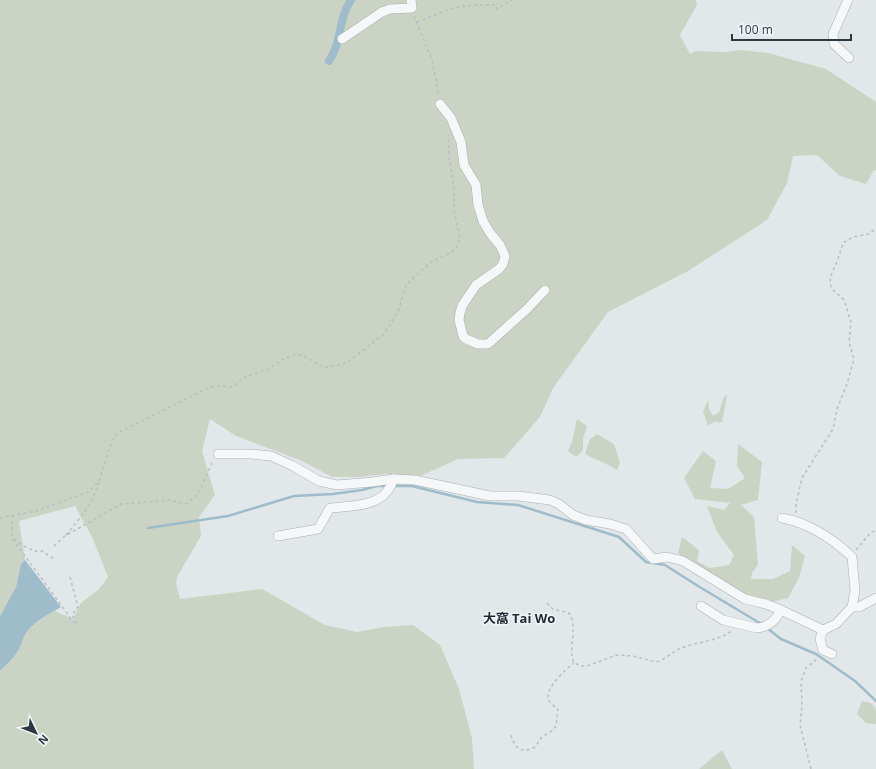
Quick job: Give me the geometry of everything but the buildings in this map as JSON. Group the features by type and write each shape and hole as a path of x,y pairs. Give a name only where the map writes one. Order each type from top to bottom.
{"street":[{"path":"848,0 832,34 834,44 849,58"},
{"path":"342,39 382,12 412,4"},
{"path":"440,104 451,118 461,142 464,165 476,185 478,205 483,221 490,233 500,245 505,256 500,269 476,285 461,308 459,320 463,336 466,339 478,344 488,344 527,310 545,290"},
{"path":"218,454 250,454 271,456 293,466 319,481 337,485 394,479 415,480 490,496 518,496 550,500 559,504 573,515 586,520 610,524 626,529 644,547 652,559 667,558 683,561 745,599 766,604 823,630"},
{"path":"278,536 318,529 330,508 367,503 380,498 388,490 394,479"},
{"path":"782,518 797,521 809,526 840,546 852,557 855,591 852,607 836,624 823,630 820,639 823,650 832,654"},
{"path":"852,607 858,607 876,598"},
{"path":"701,606 723,620 757,628 767,626 781,610"}],"path":[{"path":"417,22 453,8 473,5 496,5 497,9 512,0"},
{"path":"412,4 417,22 432,60 438,85 440,104"},
{"path":"54,546 65,536 84,513 94,497 112,441 120,431 208,388 217,386 232,386 247,376 267,370 289,356 297,354 301,355 319,365 326,367 341,365 349,361 384,334 399,310 407,284 431,262 452,252 460,239 454,210 454,188 449,157 448,130"},
{"path":"797,521 796,504 802,478 833,430 837,409 847,384 854,359 849,342 851,322 844,300 831,288 830,278 843,244 853,237 868,234 876,229"},
{"path":"65,536 121,504 170,500 186,504 198,494 211,464 218,454"},
{"path":"0,518 36,511 84,495 89,492 99,481"},
{"path":"12,515 12,536 14,541 75,624 77,623 72,615 78,607 70,577"},
{"path":"852,557 871,532 876,531"},
{"path":"14,541 16,540 20,544 36,551 42,551 54,559"},
{"path":"547,603 553,609 569,613 571,616 574,623 572,658 574,663"},
{"path":"574,663 587,666 617,655 633,656 656,662 678,650 715,640 727,635 740,624"},
{"path":"811,769 800,725 802,706 801,681 806,668 816,659"},
{"path":"511,735 513,743 524,751 535,747 540,738 553,730 556,726 558,709 552,705 548,698 548,693 564,670 574,663"}],"green space":[{"path":"0,0 696,0 697,5 680,35 690,54 696,51 725,52 740,50 768,53 826,69 876,102 876,170 874,170 866,184 840,176 817,155 793,156 787,183 767,220 688,271 608,312 553,388 540,417 504,458 458,459 416,478 386,474 357,477 332,477 302,461 236,436 210,419 202,451 215,495 199,517 201,536 178,575 176,583 180,599 262,589 325,625 357,632 384,627 413,625 440,645 459,689 472,738 474,769 0,769 0,671 17,652 27,632 33,626 55,611 73,619 81,603 99,589 108,577 93,539 75,506 19,521 25,560 21,564 16,587 0,616"},
{"path":"727,395 722,422 719,423 715,421 708,426 703,411 708,400 709,409 713,416 719,412 724,397"},
{"path":"577,419 587,426 583,439 583,450 576,457 568,451 572,442"},
{"path":"597,434 614,444 620,463 617,470 585,454 590,439"},
{"path":"738,444 762,462 758,500 741,505 754,517 758,565 752,573 751,579 773,579 790,571 792,545 805,556 799,578 788,598 772,602 724,591 707,580 678,553 682,537 699,550 697,561 710,568 729,565 734,555 717,532 707,506 724,510 730,503 695,499 684,478 703,451 716,461 710,488 728,489 745,478 737,466"},
{"path":"862,701 871,703 876,709 876,724 866,723 857,714"},
{"path":"722,750 732,769 699,769"}],"water":[{"path":"25,560 61,607 33,625 25,635 16,654 0,671 0,616 16,587 21,564"}],"waterway":[{"path":"329,61 336,46 344,15 351,0"},
{"path":"148,528 228,516 294,496 333,494 362,490 377,486 387,486"},
{"path":"392,486 412,486 477,502 518,505 619,537 646,562 665,565 763,625"},
{"path":"767,628 781,639 816,654 855,681 876,701"}],"district":[{"name":"大窩 Tai Wo","path":"519,618"}]}
